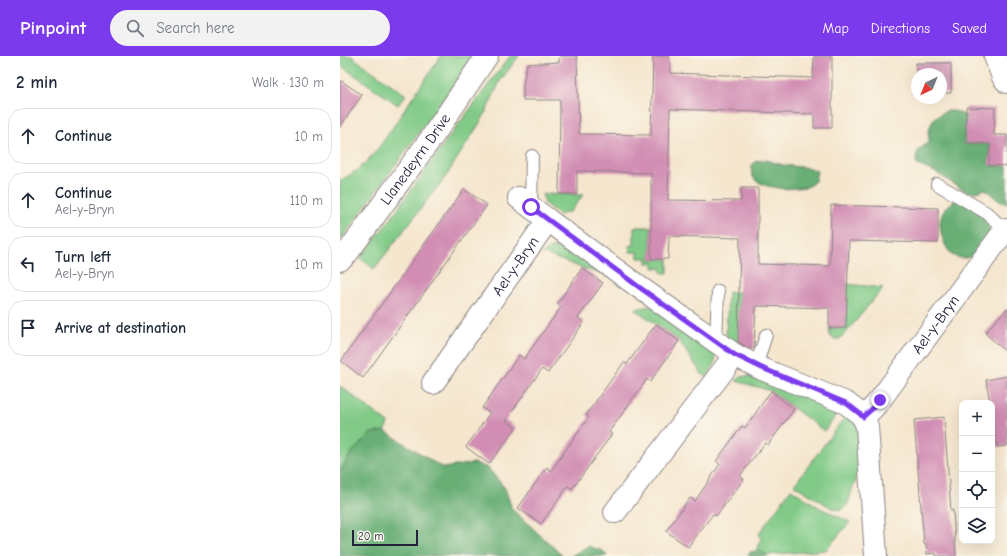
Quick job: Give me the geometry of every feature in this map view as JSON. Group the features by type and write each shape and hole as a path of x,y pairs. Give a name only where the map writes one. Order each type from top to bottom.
{"street":[{"name":"Llanedeyrn Drive","path":"340,260 345,256 432,137 487,56"},
{"path":"995,56 1003,77 1007,82"},
{"path":"525,202 639,287 735,355 756,366 846,403 863,417 866,426 876,556"},
{"name":"Ael-y-Bryn","path":"433,383 548,220"},
{"name":"Ael-y-Bryn","path":"863,417 880,400 1005,230"},
{"path":"614,512 735,355"}],"lane":[{"path":"525,202 532,156"},
{"path":"937,184 987,213 1005,230"},
{"path":"716,341 718,292"},
{"path":"756,366 766,335"}],"green space":[{"path":"340,56 351,56 406,95 398,105 340,65"},
{"path":"441,56 472,56 471,61 340,241 340,180 360,168 376,151"},
{"path":"510,56 519,56 500,81 483,118 446,176 374,269 360,258 392,217 452,133"},
{"path":"946,111 955,111 966,116 965,143 990,144 989,165 1007,166 1007,204 998,200 985,189 977,192 967,192 935,172 917,165 916,157 918,151 929,142 928,131 934,118"},
{"path":"766,160 783,165 810,168 817,171 815,181 808,187 784,189 767,186 756,181 752,175 751,167 756,161"},
{"path":"542,194 583,195 571,211 560,215 545,204"},
{"path":"964,194 986,214 990,232 981,248 968,258 957,257 952,254 944,243 940,228 941,216 945,209"},
{"path":"634,227 651,227 651,259 668,259 668,273 662,273 661,268 653,268 653,263 647,263 647,258 638,258 638,252 630,252 629,246 634,245"},
{"path":"564,247 573,250 608,276 545,254 541,255 550,248"},
{"path":"847,284 883,288 845,334 839,339 833,339 830,335 829,328 846,328"},
{"path":"728,292 739,292 748,346 739,347 726,335"},
{"path":"651,306 711,349 716,356 714,365 707,377 702,374 679,341 635,309"},
{"path":"752,375 840,411 824,431 771,391 736,381 741,377"},
{"path":"340,386 388,423 385,431 371,433 351,453 340,472"},
{"path":"847,414 857,421 864,464 853,486 848,504 842,510 832,508 794,485"},
{"path":"385,431 443,468 474,463 488,468 505,488 512,509 563,556 340,556 340,472 351,453 371,433"},
{"path":"791,489 820,508 850,522 826,550 756,556 761,538 758,535"},
{"path":"588,546 603,551 607,556 571,556"},
{"path":"760,550 767,556 748,556 750,552"}],"building":[{"path":"560,56 577,56 579,134 651,135 653,56 669,56 670,73 813,78 814,56 832,56 832,128 814,128 814,114 670,109 668,200 741,201 741,188 758,188 758,264 830,266 831,205 938,208 938,243 849,241 846,328 829,328 829,308 756,306 754,348 748,348 738,342 740,238 669,236 668,259 651,259 651,173 577,171 577,194 559,194 560,100 523,100 523,85 527,64 559,62"},
{"path":"916,63 951,63 951,93 947,93 947,68 916,68"},
{"path":"340,80 362,95 340,127"},
{"path":"966,107 995,108 994,135 1007,135 1007,166 989,165 990,144 965,143"},
{"path":"464,189 487,205 363,378 341,361"},
{"path":"582,268 603,283 578,318 584,322 548,373 542,369 506,420 516,428 489,464 466,447 490,413 482,408 519,355 524,359 561,307 557,304"},
{"path":"1007,308 1007,353 985,333"},
{"path":"656,324 679,341 650,382 647,379 609,432 612,434 572,489 568,486 541,524 518,508 547,467 551,471 589,417 586,415 624,362 627,364"},
{"path":"1007,376 1007,446 997,447 995,435 995,400 989,400 986,380"},
{"path":"771,391 794,409 768,445 765,443 740,476 744,479 716,516 713,514 688,547 666,531 690,498 695,501 720,464 716,461 742,426 745,428"},
{"path":"944,417 956,556 936,556 936,553 927,554 926,544 924,544 914,420"}],"route":[{"path":"531,207 639,287 735,355 762,368 832,396 852,406 863,417 880,400"}]}
